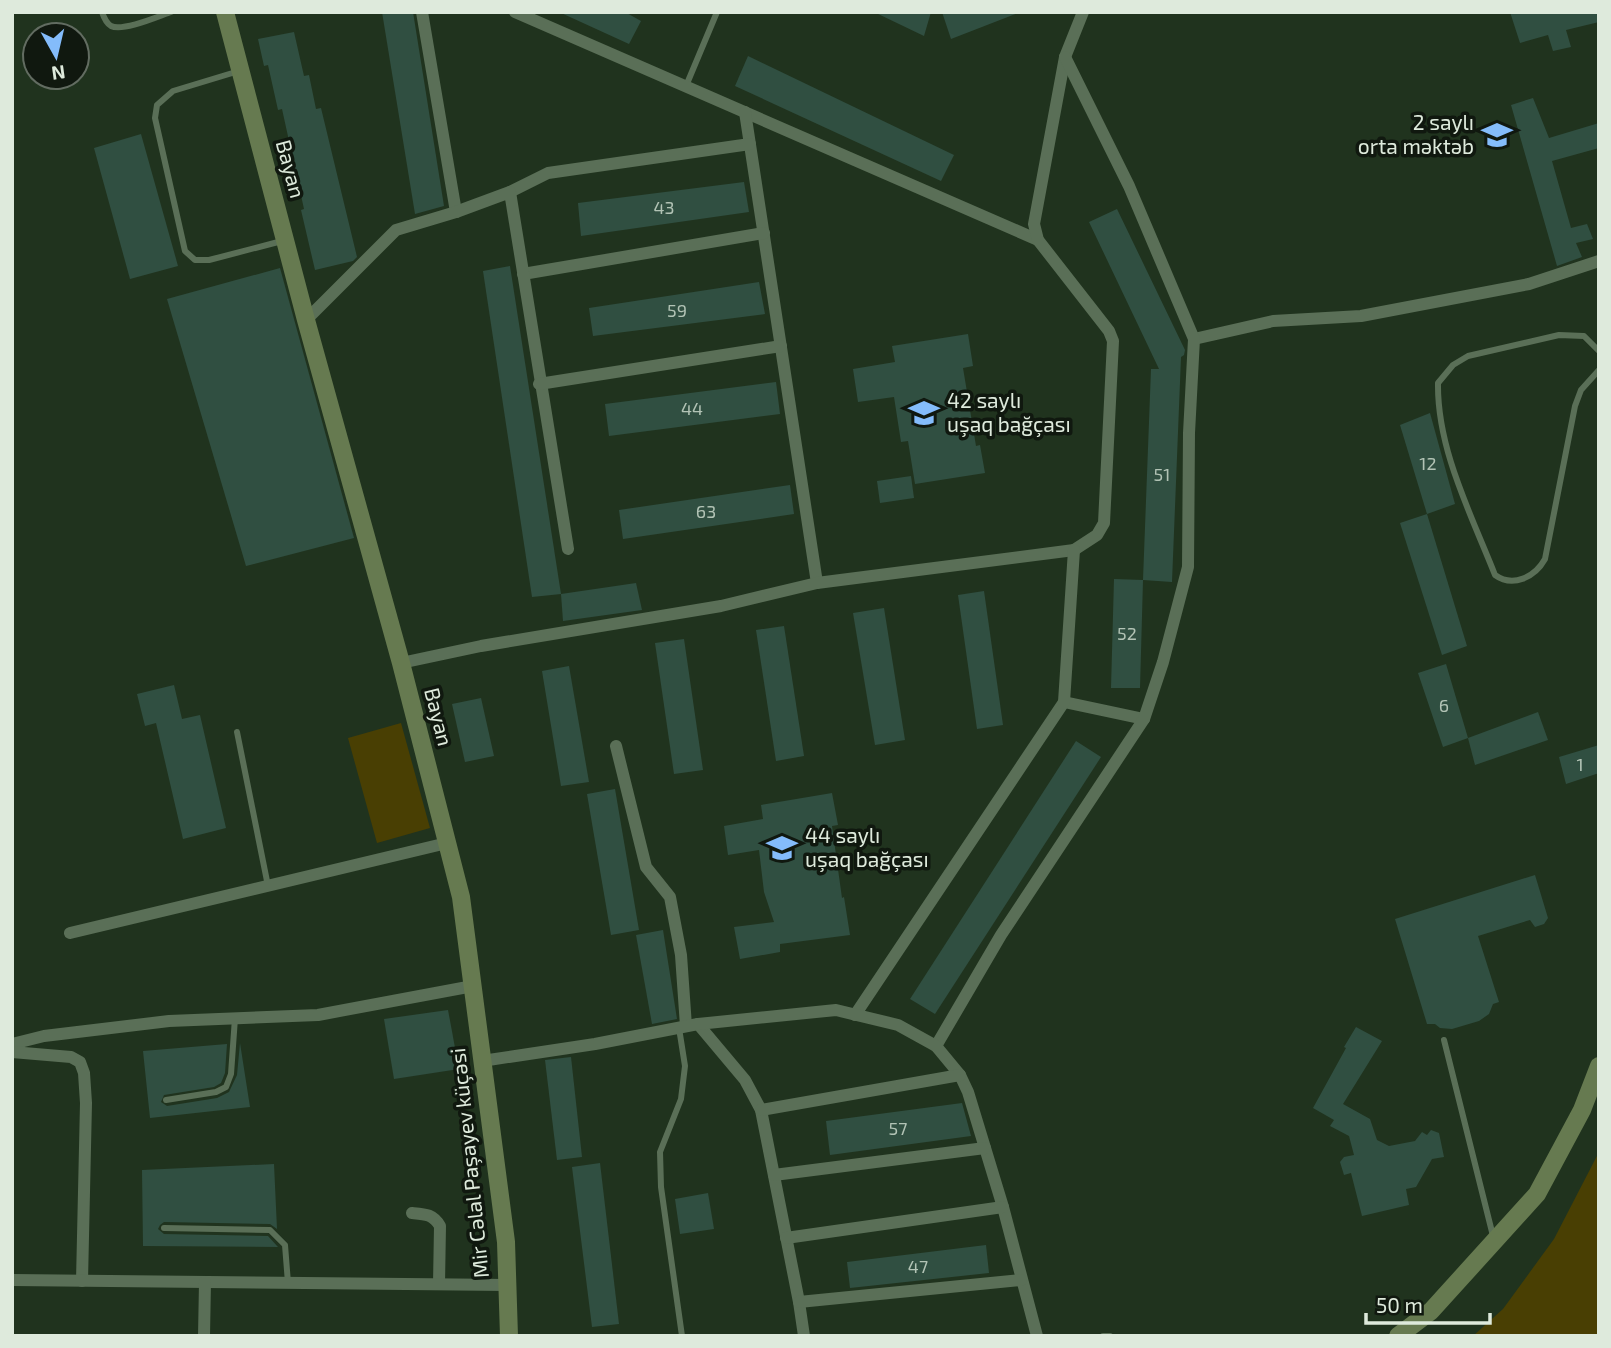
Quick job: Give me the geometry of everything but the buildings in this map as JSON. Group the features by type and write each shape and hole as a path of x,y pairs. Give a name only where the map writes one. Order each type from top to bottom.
{"street":[{"name":"Bayan","path":"225,12 306,320 401,663 461,897 473,986"},
{"path":"422,12 456,212"},
{"path":"515,12 1038,240"},
{"path":"401,663 494,644 721,606 817,583 1074,550 1097,535 1104,523 1113,341 1109,331 1038,240 1034,224 1065,57 1083,12"},
{"path":"936,1046 1001,935 1144,719 1163,662 1188,567 1189,433 1194,339 1129,186 1065,57"},
{"path":"745,112 817,583"},
{"path":"306,320 396,230 510,192 548,173 750,144"},
{"path":"510,192 568,549"},
{"path":"523,274 764,233"},
{"path":"1194,339 1273,321 1361,316 1529,284 1599,261"},
{"path":"540,384 781,346"},
{"path":"855,1015 1064,702 1074,550"},
{"path":"1064,702 1144,719"},
{"path":"616,746 646,867 670,898 681,955 688,1026 745,1080 761,1110 804,1336"},
{"path":"70,933 447,843"},
{"path":"12,1044 44,1036 155,1023 318,1015 473,986"},
{"name":"Mir Cəlal Paşayev küçəsi","path":"473,986 506,1242 509,1336"},
{"path":"482,1061 595,1044 688,1026 836,1010 898,1025 936,1046 960,1075 968,1092 1003,1207 1037,1336"},
{"path":"12,1052 71,1057 80,1062 84,1073 82,1281"},
{"path":"1398,1336 1431,1311 1537,1194 1582,1110 1599,1066"},
{"path":"761,1110 960,1075"},
{"path":"774,1175 985,1148"},
{"path":"786,1238 1003,1207"},
{"path":"412,1213 429,1214 440,1226 439,1284"},
{"path":"12,1280 507,1285"},
{"path":"799,1302 1021,1280"},
{"path":"204,1336 205,1282"}],"lane":[{"path":"102,12 105,21 116,28 131,26 171,12"},
{"path":"685,86 718,12"},
{"path":"240,70 173,92 157,105 155,118 184,251 195,260 209,260 285,240"},
{"path":"1599,351 1584,336 1559,335 1468,356 1453,365 1438,383 1440,423 1461,489 1495,575 1501,579 1509,581 1530,577 1539,570 1545,559 1575,405 1581,390 1599,370"},
{"path":"237,732 268,886"},
{"path":"166,1100 216,1092 226,1087 231,1074 235,1018"},
{"path":"682,1336 661,1187 660,1152 681,1099 688,1026"},
{"path":"1444,1040 1494,1242"},
{"path":"164,1228 270,1230 285,1245 288,1283"},
{"path":"1103,1336 1110,1336"}],"shaded area":[{"path":"401,723 430,828 377,843 348,738"},
{"path":"1599,1152 1599,1336 1473,1336 1503,1309 1554,1239"}],"place":[{"name":"2 saylı orta məktəb","path":"1497,135"},
{"name":"42 saylı uşaq bağçası","path":"924,413"},
{"name":"44 saylı uşaq bağçası","path":"782,848"}]}
